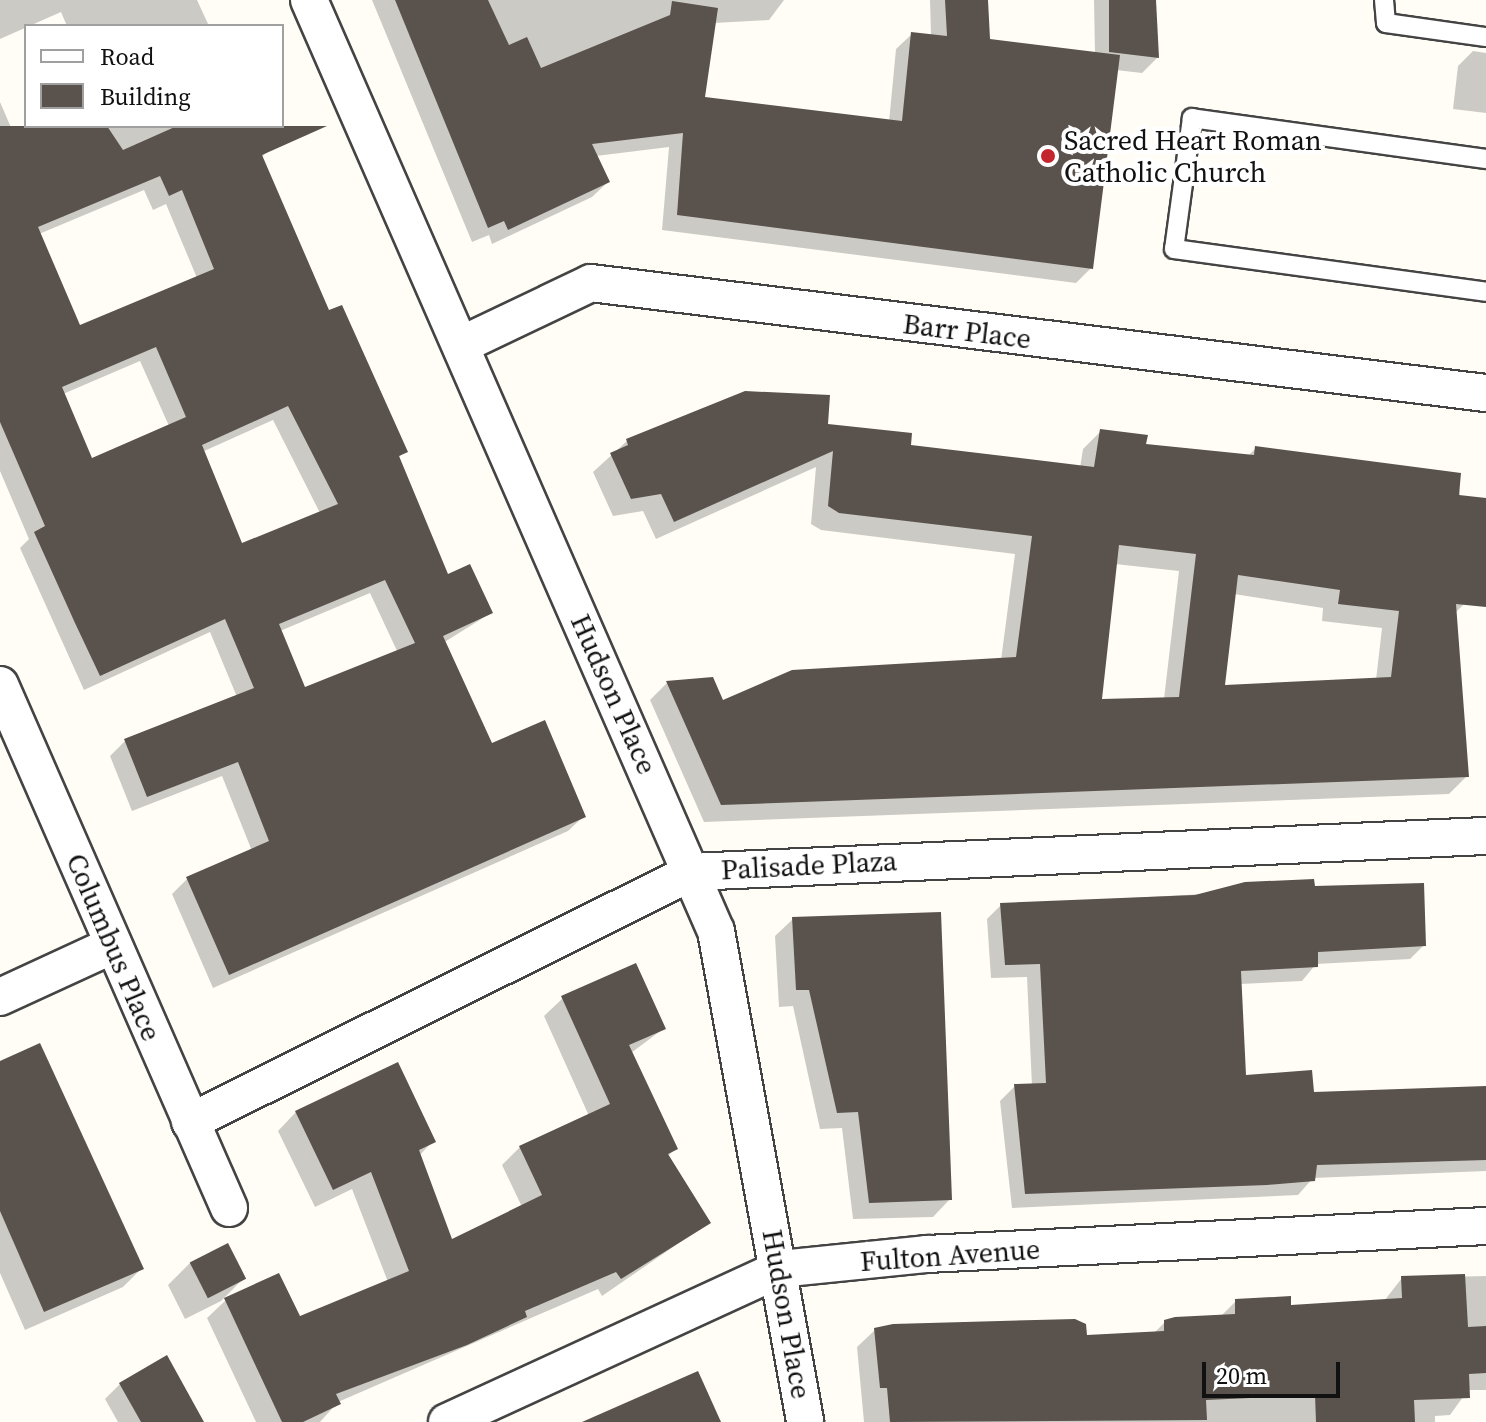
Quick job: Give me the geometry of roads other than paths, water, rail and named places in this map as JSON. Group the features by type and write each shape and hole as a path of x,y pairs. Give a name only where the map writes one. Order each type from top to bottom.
{"street":[{"name":"Hudson Place","path":"309,0 716,931 805,1422"},
{"name":"Barr Place","path":"461,345 591,283 1486,393"},
{"name":"Columbus Place","path":"0,685 229,1208"},
{"name":"Palisade Plaza","path":"190,1122 692,872 1486,836"},
{"path":"0,997 113,945"},
{"name":"Fulton Avenue","path":"447,1422 779,1269 927,1254 1486,1226"}],"lane":[{"path":"1384,0 1386,23 1486,37"},
{"path":"1486,159 1192,118 1174,249 1486,292"}],"place":[{"name":"Sacred Heart Roman Catholic Church","path":"1048,156"}]}
